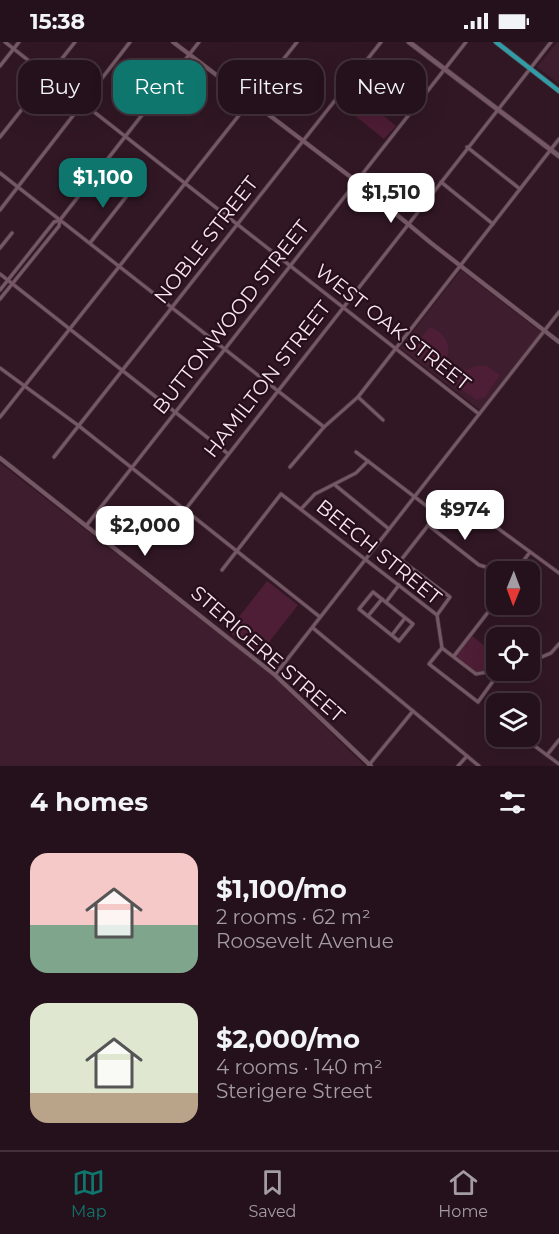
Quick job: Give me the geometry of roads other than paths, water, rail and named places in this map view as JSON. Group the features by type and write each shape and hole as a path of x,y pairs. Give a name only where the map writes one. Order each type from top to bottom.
{"main road":[{"path":"409,42 559,156"},
{"path":"496,42 559,91"}],"street":[{"name":"WEST OAK STREET","path":"5,42 27,60"},
{"path":"0,66 19,42"},
{"path":"61,60 75,42"},
{"path":"101,78 130,42"},
{"path":"173,42 218,77"},
{"path":"0,299 59,226 60,220 199,42"},
{"path":"283,60 297,42"},
{"name":"NOBLE STREET","path":"54,456 381,42"},
{"name":"BUTTONWOOD STREET","path":"86,526 465,42"},
{"name":"HAMILTON STREET","path":"184,510 551,42"},
{"path":"0,137 18,114"},
{"path":"0,210 73,114"},
{"name":"WEST OAK STREET","path":"97,114 479,414"},
{"path":"0,417 240,114"},
{"path":"266,114 356,181 559,342"},
{"path":"291,467 324,427 357,397 559,139"},
{"path":"468,147 520,189"},
{"path":"0,173 324,427"},
{"path":"441,182 493,224"},
{"path":"90,243 133,188"},
{"path":"0,290 54,222 60,220"},
{"path":"0,248 12,233"},
{"path":"34,247 39,251"},
{"path":"0,274 227,453"},
{"path":"275,675 559,312"},
{"path":"0,368 79,426 320,617"},
{"path":"357,397 383,420"},
{"path":"356,452 437,513 448,518 492,524 559,573"},
{"name":"STERIGERE STREET","path":"0,458 275,675 370,765"},
{"path":"301,509 315,494 356,473 368,461"},
{"path":"335,485 389,529"},
{"name":"BEECH STREET","path":"236,550 281,494 437,615 442,648"},
{"path":"437,513 401,560 450,597 437,615"},
{"path":"428,525 478,565 486,567"},
{"path":"222,570 236,550"},
{"path":"524,561 531,552"},
{"path":"386,602 399,585"},
{"path":"373,592 381,599 413,624 399,641 359,609 373,592"},
{"path":"368,616 381,599"},
{"path":"454,657 486,615"},
{"path":"392,636 405,618"},
{"path":"313,628 479,766"},
{"path":"540,658 551,653 559,644"},
{"path":"486,673 476,674 442,648 429,664 478,702 493,681"},
{"path":"370,765 413,711"},
{"path":"547,754 559,740"},
{"path":"536,747 559,764"},
{"path":"458,766 466,756"}]}
